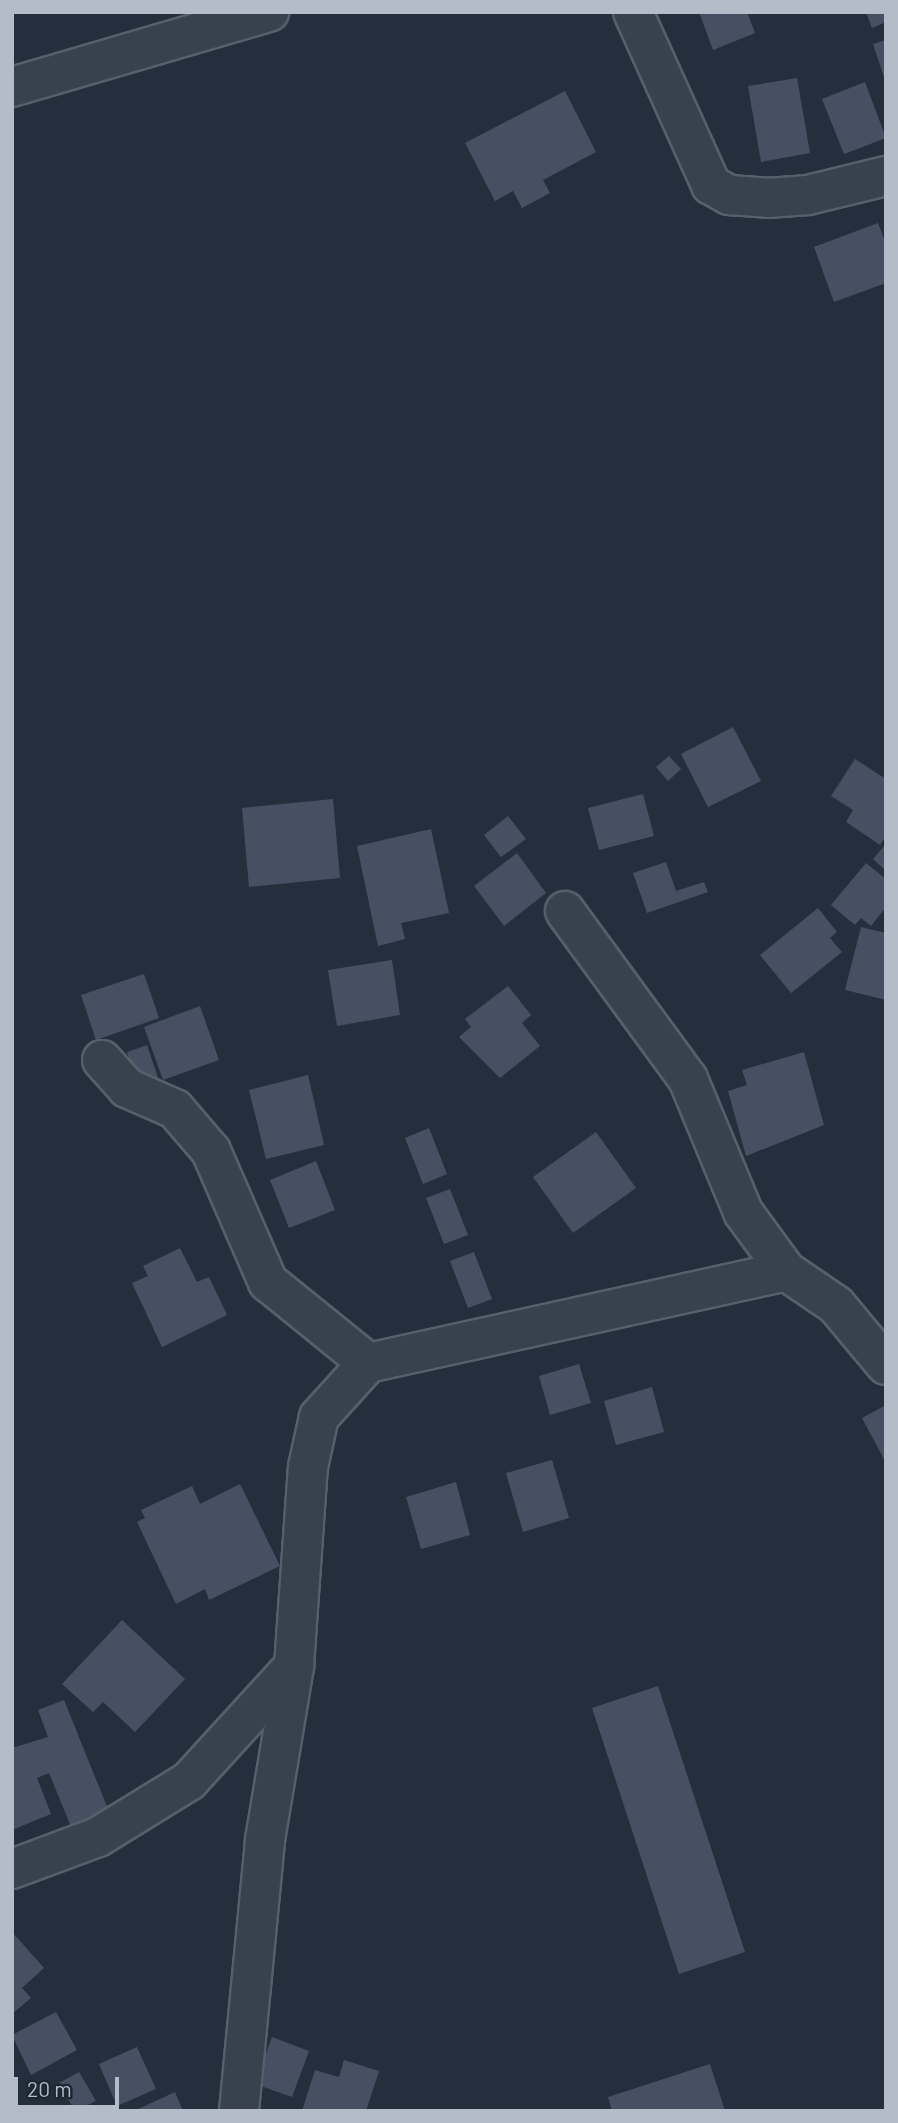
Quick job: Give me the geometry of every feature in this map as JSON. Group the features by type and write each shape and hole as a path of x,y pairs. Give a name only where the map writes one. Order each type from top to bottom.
{"street":[{"path":"12,87 269,12"},
{"path":"633,12 711,185 729,195 768,198 808,195 886,176"},
{"path":"565,911 688,1079 743,1212 786,1271 829,1298 886,1365"},
{"path":"102,1060 127,1088 159,1100 184,1119 211,1151 268,1282 368,1363"},
{"path":"239,2111 265,1840 294,1665 308,1467 319,1417 368,1363 786,1271"},
{"path":"12,1869 98,1837 189,1781 294,1665"}],"building":[{"path":"699,12 747,12 755,33 713,50"},
{"path":"866,12 886,12 886,22 872,28"},
{"path":"886,40 886,80 885,80 873,44"},
{"path":"797,78 810,153 761,162 748,86"},
{"path":"865,82 886,138 844,154 822,99"},
{"path":"565,91 596,152 543,180 550,193 522,208 513,191 495,201 465,143"},
{"path":"878,223 886,244 886,283 834,302 814,247"},
{"path":"733,727 761,781 708,807 681,754"},
{"path":"669,756 681,769 668,781 656,767"},
{"path":"855,759 886,779 886,836 880,845 846,822 853,810 831,796"},
{"path":"643,794 654,836 599,850 588,808"},
{"path":"333,799 340,878 249,887 242,808"},
{"path":"508,816 526,839 501,857 484,835"},
{"path":"431,829 449,913 401,923 405,939 378,946 357,846"},
{"path":"886,844 886,871 873,859"},
{"path":"517,853 546,893 504,926 474,886"},
{"path":"666,862 676,891 704,882 708,892 647,913 633,873"},
{"path":"866,863 886,879 886,907 871,926 861,918 855,925 831,905"},
{"path":"818,908 837,932 830,938 842,952 791,993 760,955"},
{"path":"861,927 886,933 886,1000 845,990"},
{"path":"392,960 400,1015 337,1026 328,970"},
{"path":"144,974 159,1018 96,1040 81,995"},
{"path":"508,986 531,1015 522,1023 540,1046 500,1078 459,1037 471,1027 465,1019"},
{"path":"200,1006 219,1060 163,1080 144,1027"},
{"path":"147,1045 159,1081 139,1088 127,1052"},
{"path":"804,1052 824,1125 746,1156 728,1091 747,1085 742,1070"},
{"path":"308,1075 324,1145 266,1159 249,1090"},
{"path":"429,1128 447,1174 423,1184 405,1138"},
{"path":"596,1132 636,1188 573,1233 533,1177"},
{"path":"316,1161 335,1210 289,1228 270,1180"},
{"path":"450,1189 468,1235 444,1244 426,1198"},
{"path":"180,1248 197,1282 209,1277 227,1315 162,1347 132,1283 148,1276 143,1266"},
{"path":"474,1252 492,1299 468,1308 450,1261"},
{"path":"579,1364 591,1403 550,1415 539,1376"},
{"path":"652,1387 664,1432 616,1445 604,1401"},
{"path":"886,1405 886,1463 862,1418"},
{"path":"552,1460 569,1518 523,1532 506,1473"},
{"path":"456,1482 470,1535 421,1549 406,1497"},
{"path":"240,1484 280,1566 209,1600 205,1589 176,1604 137,1522 145,1518 141,1510 192,1486 200,1504"},
{"path":"122,1620 185,1679 135,1732 103,1702 93,1712 62,1684"},
{"path":"658,1686 745,1952 679,1974 592,1708"},
{"path":"64,1700 110,1814 72,1829 49,1773 37,1778 51,1814 12,1830 12,1748 48,1737 38,1710"},
{"path":"12,1932 44,1968 22,1988 31,1998 12,2014"},
{"path":"56,2012 77,2050 31,2075 12,2035"},
{"path":"272,2037 309,2051 292,2097 255,2084"},
{"path":"137,2047 156,2089 117,2106 99,2064"},
{"path":"344,2060 379,2071 366,2111 302,2111 315,2070 339,2077"},
{"path":"710,2064 725,2111 612,2111 608,2097"},
{"path":"79,2072 96,2101 75,2111 59,2083"},
{"path":"175,2092 183,2111 134,2111"}]}
